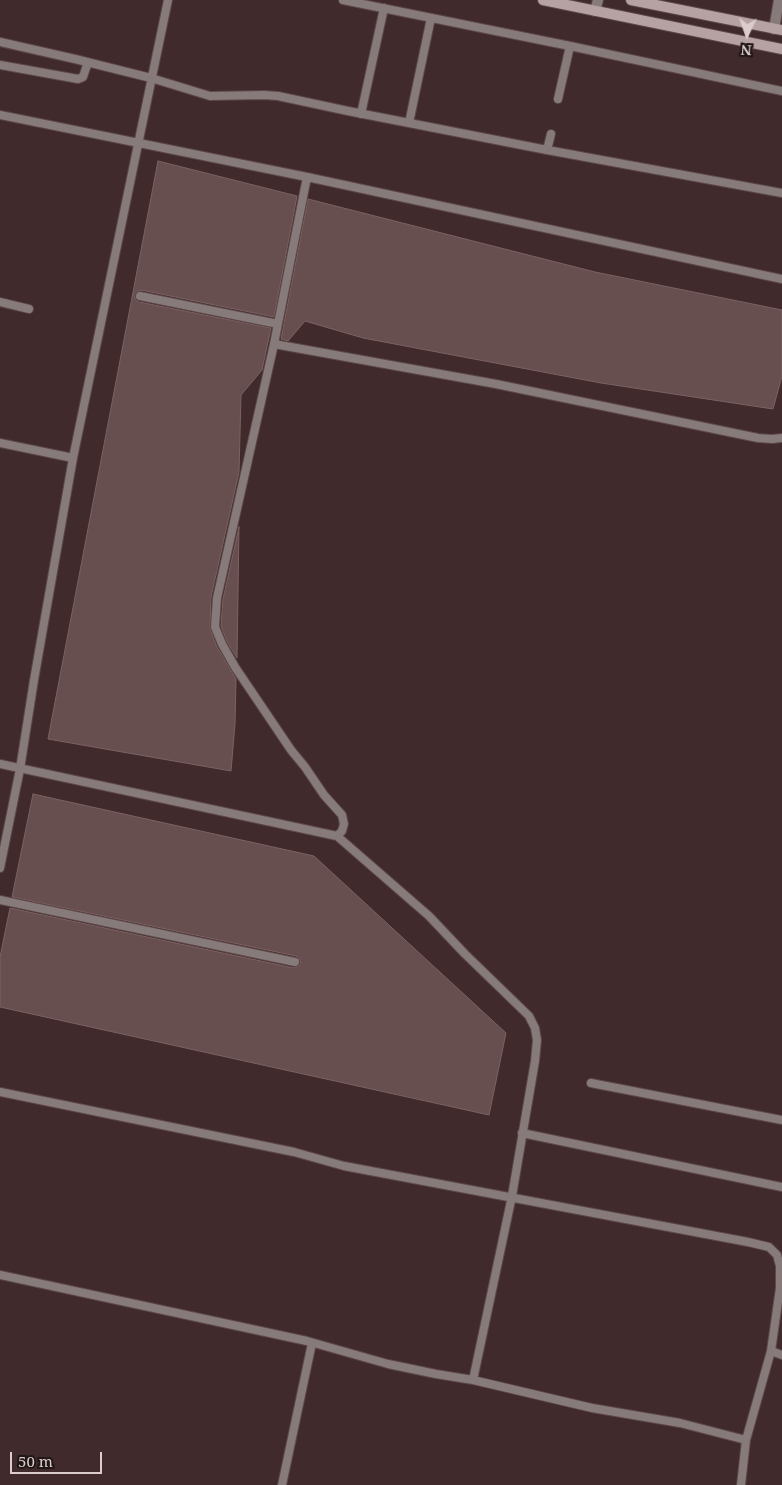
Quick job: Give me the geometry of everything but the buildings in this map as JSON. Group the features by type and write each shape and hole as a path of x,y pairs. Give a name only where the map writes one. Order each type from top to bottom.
{"main road":[{"path":"543,0 782,49"},
{"path":"631,0 778,30"}],"street":[{"path":"595,11 598,0"},
{"path":"778,30 779,0"}],"lane":[{"path":"0,868 20,769 43,624 73,458 168,0"},
{"path":"343,0 782,91"},
{"path":"361,114 384,8"},
{"path":"409,123 431,18"},
{"path":"0,42 151,78 210,96 278,96 547,150 782,193"},
{"path":"558,99 570,46"},
{"path":"0,64 78,79 83,77 88,62"},
{"path":"0,115 307,177 782,279"},
{"path":"547,150 550,134"},
{"path":"307,177 274,344 217,598 215,627 235,667 291,750 324,796 342,815 344,824 337,836"},
{"path":"140,296 278,324"},
{"path":"0,302 28,308"},
{"path":"274,344 496,384 758,438 782,438"},
{"path":"0,443 73,458"},
{"path":"0,764 337,836 428,916 529,1016 535,1028 537,1040 535,1060 512,1196 473,1380"},
{"path":"0,900 295,962"},
{"path":"591,1083 782,1120"},
{"path":"0,1092 294,1152 344,1166 512,1196 769,1247 777,1255 780,1266 780,1288 771,1351 746,1440 741,1485"},
{"path":"522,1133 782,1187"},
{"path":"0,1275 312,1343 388,1364 473,1380 592,1408 680,1423 746,1440"},
{"path":"282,1485 312,1343"},
{"path":"771,1351 782,1355"}]}
